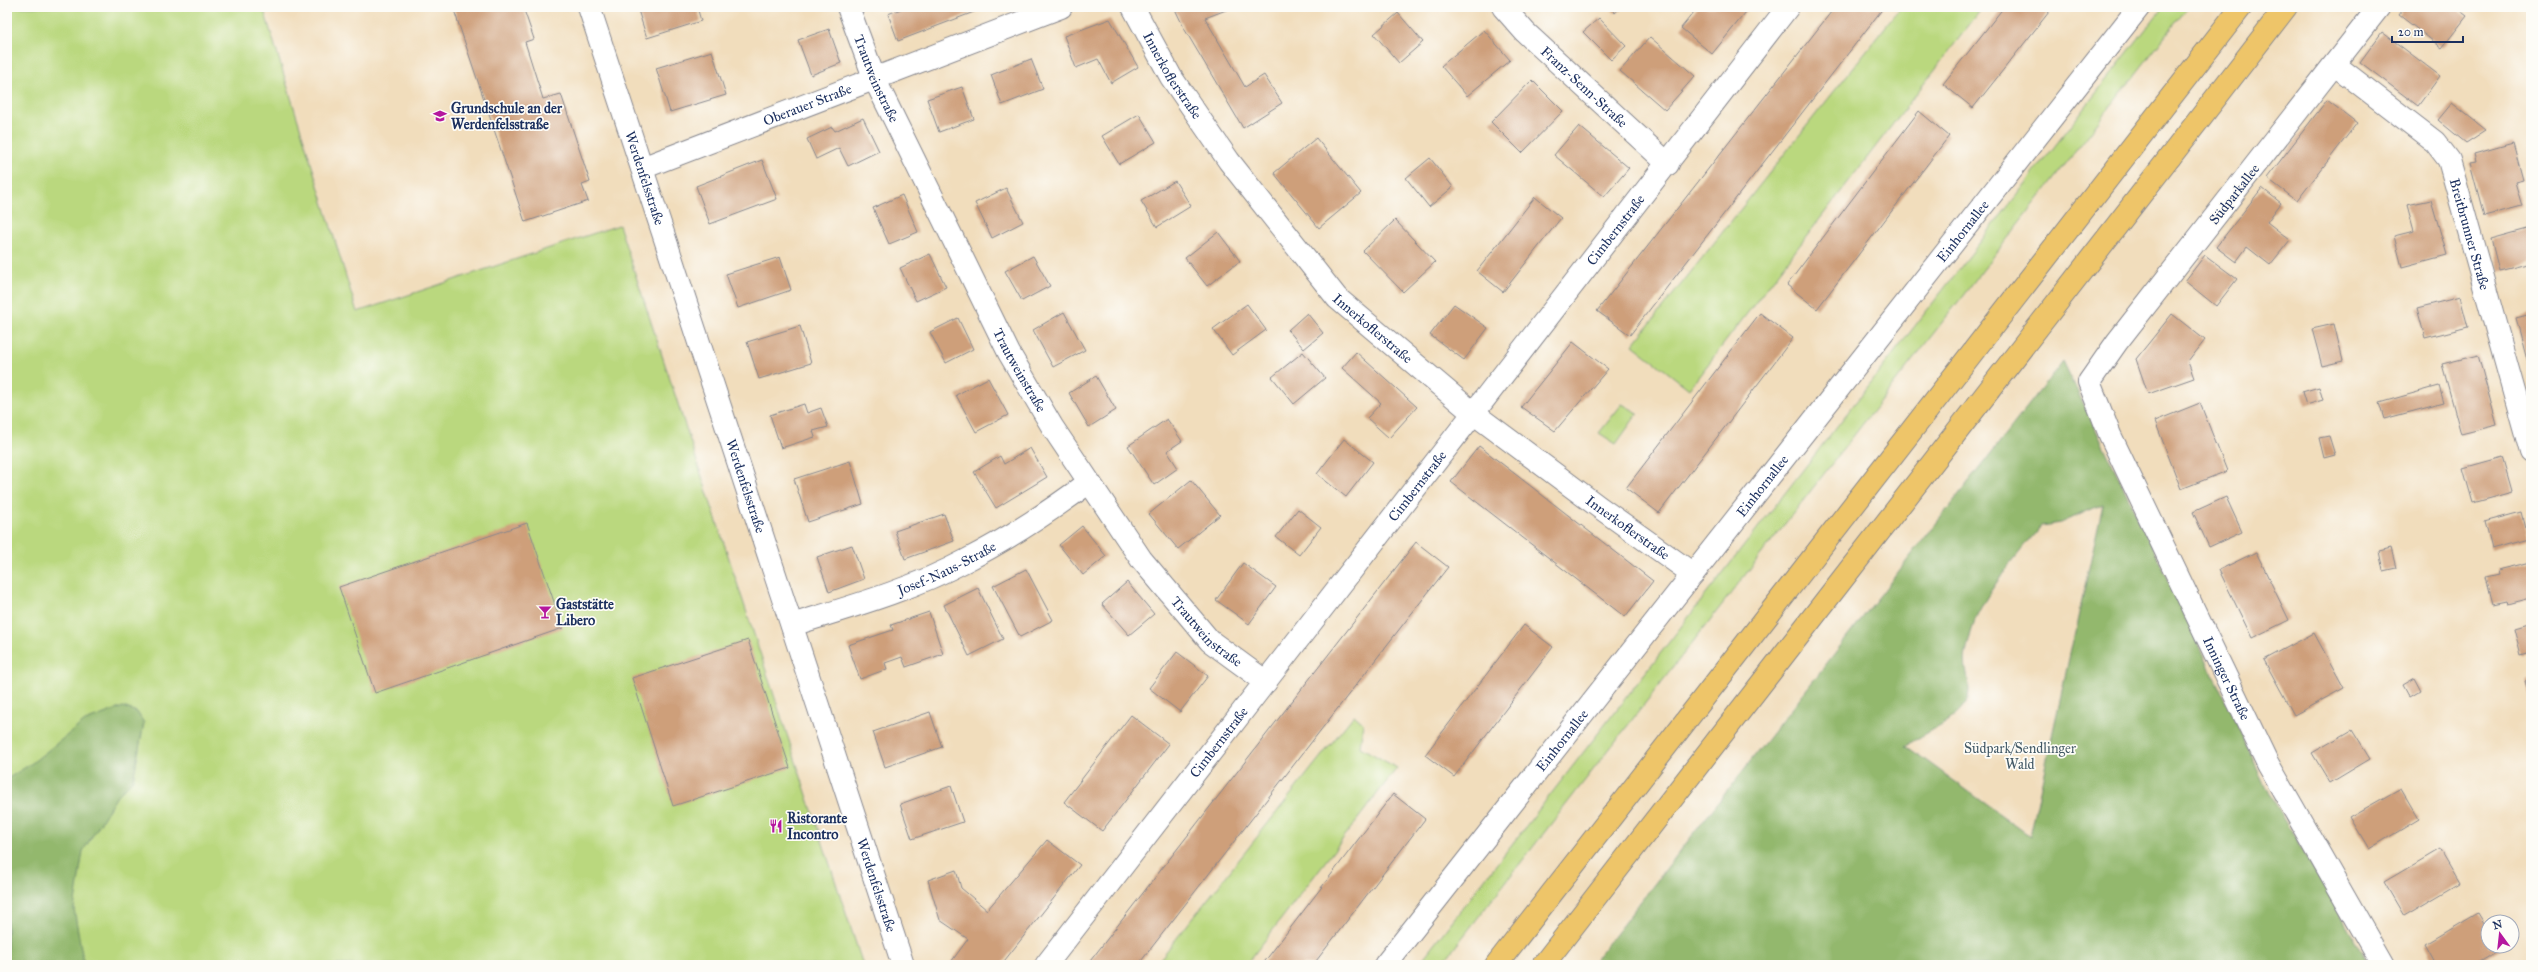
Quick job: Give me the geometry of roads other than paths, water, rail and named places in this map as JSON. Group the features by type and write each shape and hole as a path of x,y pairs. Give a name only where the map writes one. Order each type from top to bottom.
{"highway":[{"path":"1496,965 2240,7"},
{"path":"1543,965 2286,7"}],"street":[{"name":"Werdenfelsstraße","path":"589,7 903,965"},
{"name":"Trautweinstraße","path":"848,7 875,80 1009,353 1088,483 1141,559 1210,641 1266,682"},
{"name":"Oberauer Straße","path":"642,168 875,80 1061,7"},
{"name":"Innerkoflerstraße","path":"1133,7 1171,77 1229,162 1337,298 1473,413 1599,507 1693,574"},
{"name":"Franz-Senn-Straße","path":"1503,7 1525,32 1668,164"},
{"name":"Cimbernstraße","path":"1046,965 1473,413 1668,164 1788,7"},
{"name":"Einhornallee","path":"1385,965 2139,7"},
{"name":"Südparkallee","path":"2088,382 2117,342 2335,66 2379,7"},
{"name":"Breitbrunner Straße","path":"2335,66 2435,142 2448,160 2531,452"},
{"name":"Inninger Straße","path":"2088,382 2110,435 2268,764 2383,965"},
{"name":"Josef-Naus-Straße","path":"792,625 884,596 964,562 1043,516 1088,483"}],"place":[{"name":"Grundschule an der Werdenfelsstraße","path":"440,116"},
{"name":"Gaststätte Libero","path":"545,612"},
{"name":"Ristorante Incontro","path":"776,826"}],"park label":[{"name":"Südpark/Sendlinger Wald","path":"2020,756"}]}
